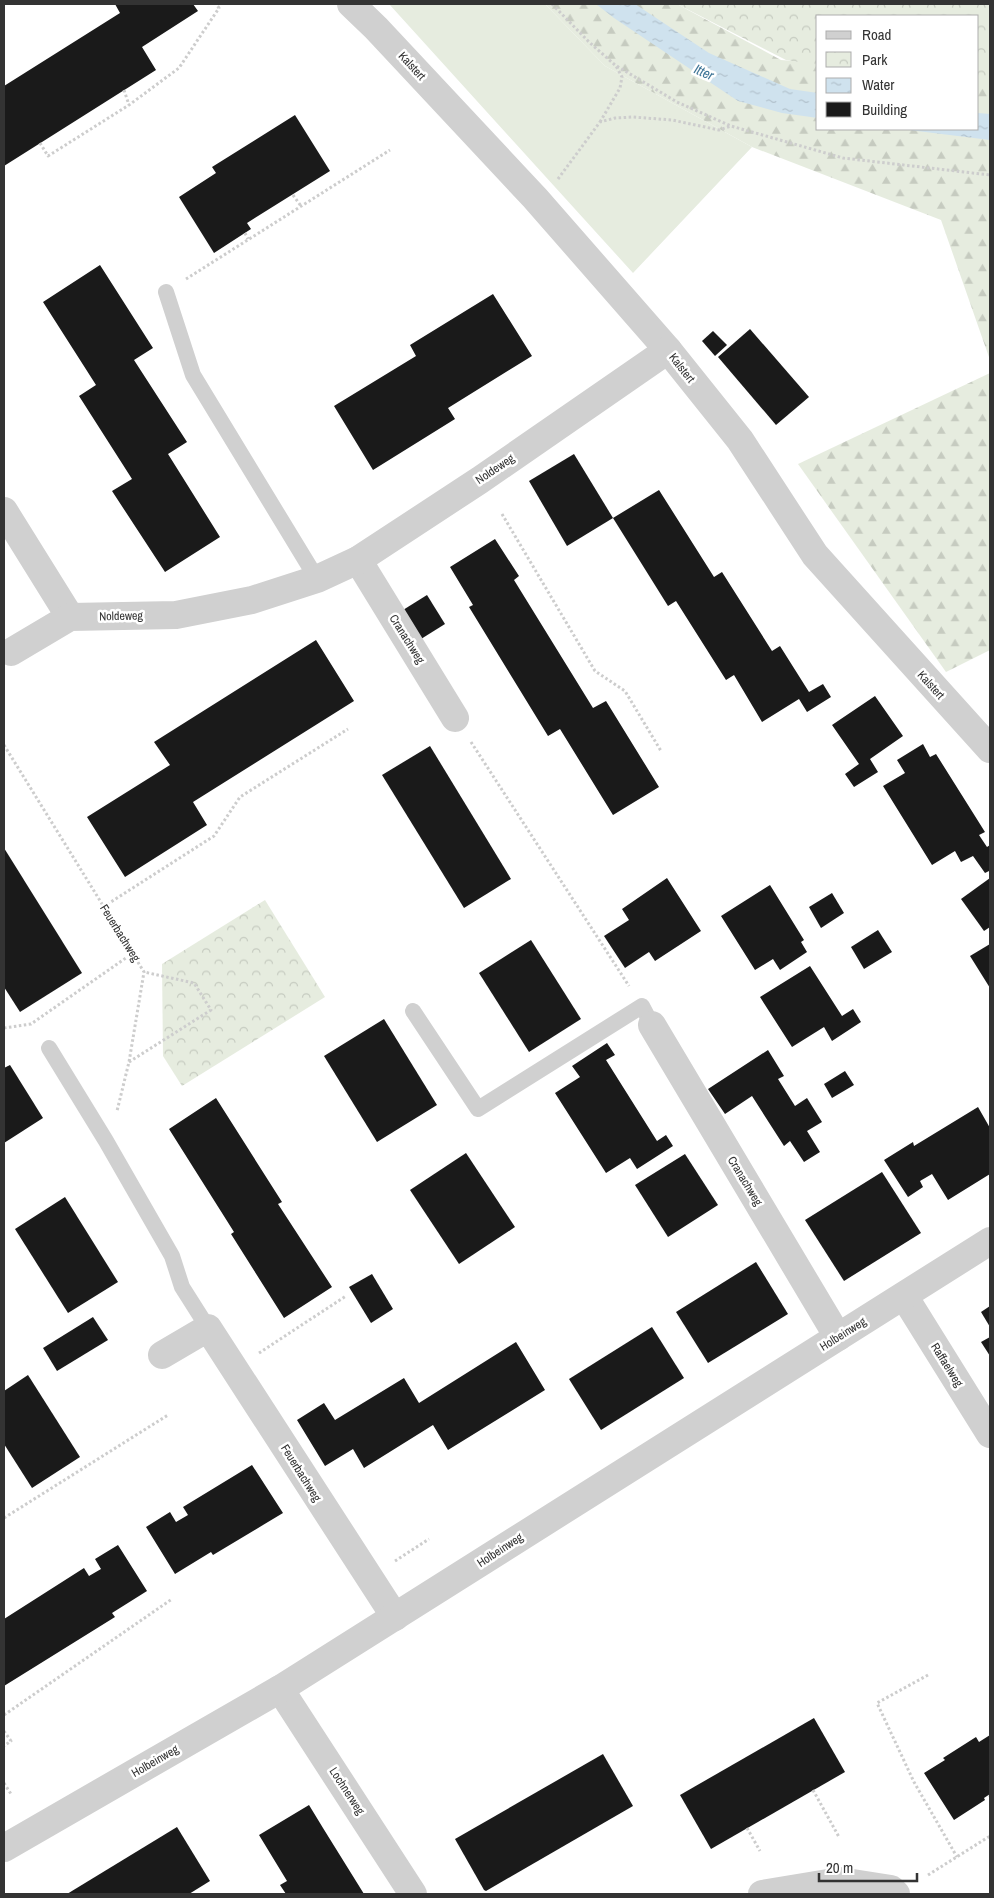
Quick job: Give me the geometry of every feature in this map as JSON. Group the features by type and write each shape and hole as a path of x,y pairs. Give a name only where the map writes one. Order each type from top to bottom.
{"street":[{"name":"Kalstert","path":"351,4 376,28 534,198 668,350 740,440 815,555 990,750"},
{"name":"Noldeweg","path":"7,655 70,617 176,615 252,600 317,579 358,560 480,480 668,350"},
{"path":"4,511 70,617"},
{"name":"Cranachweg","path":"358,560 455,718"},
{"name":"Cranachweg","path":"647,1015 838,1336"},
{"name":"Holbeinweg","path":"4,1848 280,1689 990,1242"},
{"name":"Raffaelweg","path":"904,1296 990,1434"},
{"path":"162,1355 208,1328"},
{"name":"Feuerbachweg","path":"208,1328 395,1617"},
{"name":"Lochnerweg","path":"280,1689 413,1894"},
{"path":"762,1894 840,1881 891,1889 896,1894"}],"lane":[{"path":"166,292 193,375 317,579"},
{"path":"413,1011 478,1110 647,1015"},
{"name":"Feuerbachweg","path":"49,1048 106,1141 172,1256 182,1287 208,1328"}],"path":[{"path":"40,144 48,156 129,105 179,68 219,8 216,4"},
{"path":"552,4 589,42 615,65 677,102 731,126 843,158 990,175"},
{"path":"534,198 555,183 600,122 620,88 622,77 615,65"},
{"path":"124,90 129,105"},
{"path":"600,122 615,118 633,117 672,120 719,130 731,126"},
{"path":"166,292 390,150"},
{"path":"293,195 301,206"},
{"path":"245,233 248,239"},
{"path":"502,514 595,671 625,691 661,751"},
{"path":"455,718 647,1015"},
{"path":"103,907 214,836 240,797 348,729"},
{"name":"Feuerbachweg","path":"4,745 144,972 129,1062 111,1137 106,1141"},
{"path":"4,1028 31,1024 133,954"},
{"path":"129,1062 211,1010 194,983 144,972"},
{"path":"251,1358 346,1296"},
{"path":"4,1518 168,1415"},
{"path":"393,1563 429,1539"},
{"path":"4,1715 172,1599"},
{"path":"928,1675 877,1703 914,1782 957,1857"},
{"path":"4,1731 11,1741 4,1746"},
{"path":"4,1783 11,1794"},
{"path":"813,1790 839,1837"},
{"path":"747,1828 760,1851"},
{"path":"928,1875 990,1836"}],"green space":[{"path":"389,4 545,4 605,66 752,147 633,273"},
{"path":"545,4 677,4 781,60 816,63 816,130 979,130 979,77 990,78 990,360 941,220 752,147 605,66"},
{"path":"677,4 990,4 990,85 979,84 979,15 816,15 816,65 786,60"},
{"path":"990,373 990,650 946,672 798,464"},
{"path":"265,900 325,997 182,1086 163,1056 162,964"}],"water":[{"name":"Itter","path":"596,4 635,4 709,53 790,89 816,93 816,118 782,113 738,101"},
{"path":"979,113 990,114 990,140 909,130 979,130"}],"building":[{"path":"115,4 193,4 198,11 142,47 156,70 4,166 4,86 120,13"},
{"path":"295,115 330,171 247,223 251,229 214,253 179,197 216,173 212,167"},
{"path":"100,265 153,348 134,360 187,442 168,454 220,537 165,572 112,491 132,479 79,396 96,385 43,302"},
{"path":"493,294 532,356 448,408 455,419 373,470 334,406 416,356 410,345"},
{"path":"750,329 809,397 776,425 718,357"},
{"path":"713,331 727,345 715,356 702,341"},
{"path":"574,454 613,518 567,546 529,481"},
{"path":"659,490 714,577 722,572 772,651 780,646 809,692 823,684 831,697 807,712 799,699 762,722 734,675 726,680 676,601 668,606 613,518"},
{"path":"495,539 519,576 514,580 593,708 606,701 659,787 613,815 560,729 548,736 469,607 473,605 450,567"},
{"path":"427,595 445,624 421,639 403,610"},
{"path":"316,640 354,701 193,802 207,825 125,877 87,817 170,765 154,742"},
{"path":"875,696 903,736 870,759 878,772 854,787 845,774 859,764 832,725"},
{"path":"923,744 930,757 936,754 985,832 979,835 987,847 990,845 990,873 989,871 985,873 973,856 961,862 955,851 932,865 883,786 905,773 897,760"},
{"path":"430,746 511,879 464,908 382,775"},
{"path":"4,848 82,973 20,1012 4,987"},
{"path":"667,878 701,931 655,961 649,952 625,968 604,936 629,920 622,909"},
{"path":"990,878 990,927 984,931 961,899"},
{"path":"770,885 804,940 801,942 807,952 780,970 773,959 755,970 721,916"},
{"path":"832,893 844,913 821,928 809,907"},
{"path":"878,930 892,952 864,969 851,947"},
{"path":"531,940 581,1019 529,1052 479,973"},
{"path":"990,944 990,988 970,956"},
{"path":"810,966 842,1016 853,1009 861,1022 832,1041 824,1027 792,1047 760,997"},
{"path":"384,1019 437,1105 377,1142 324,1056"},
{"path":"607,1043 615,1055 606,1060 657,1141 666,1135 673,1146 637,1169 630,1158 606,1173 555,1093 580,1077 572,1066"},
{"path":"768,1050 784,1076 778,1079 795,1106 807,1098 822,1122 807,1131 820,1152 804,1162 790,1141 784,1146 752,1096 725,1114 708,1089"},
{"path":"10,1065 43,1118 4,1143 4,1068"},
{"path":"845,1071 854,1085 832,1098 824,1084"},
{"path":"216,1098 282,1202 278,1204 332,1287 284,1318 231,1234 234,1232 169,1129"},
{"path":"978,1107 990,1128 990,1174 948,1200 932,1174 920,1181 923,1187 908,1197 884,1160 913,1142 914,1146"},
{"path":"466,1153 515,1227 459,1264 410,1190"},
{"path":"685,1154 718,1205 668,1237 635,1185"},
{"path":"882,1172 921,1233 844,1281 805,1220"},
{"path":"65,1197 118,1282 68,1313 15,1229"},
{"path":"756,1262 788,1314 708,1363 676,1312"},
{"path":"372,1274 393,1309 371,1323 349,1287"},
{"path":"990,1306 990,1327 981,1312"},
{"path":"93,1317 108,1340 57,1371 43,1348"},
{"path":"652,1327 684,1378 601,1430 569,1379"},
{"path":"990,1337 990,1356 981,1342"},
{"path":"516,1342 545,1390 448,1450 433,1425 364,1468 353,1449 325,1466 297,1420 324,1403 335,1420 404,1378 419,1403"},
{"path":"28,1375 80,1457 32,1488 4,1444 4,1391"},
{"path":"252,1465 283,1513 213,1555 211,1552 175,1574 146,1527 170,1512 176,1522 188,1515 183,1507"},
{"path":"118,1545 147,1591 112,1613 115,1617 4,1686 4,1619 84,1568 89,1576 101,1569 95,1559"},
{"path":"814,1718 845,1772 711,1849 680,1795"},
{"path":"990,1735 990,1794 984,1798 985,1800 954,1820 924,1773 945,1760 943,1758 976,1737 979,1742"},
{"path":"603,1754 633,1806 486,1891 484,1890 455,1839"},
{"path":"309,1805 364,1894 286,1894 280,1885 287,1881 259,1835"},
{"path":"177,1827 210,1881 189,1894 67,1894"}]}
